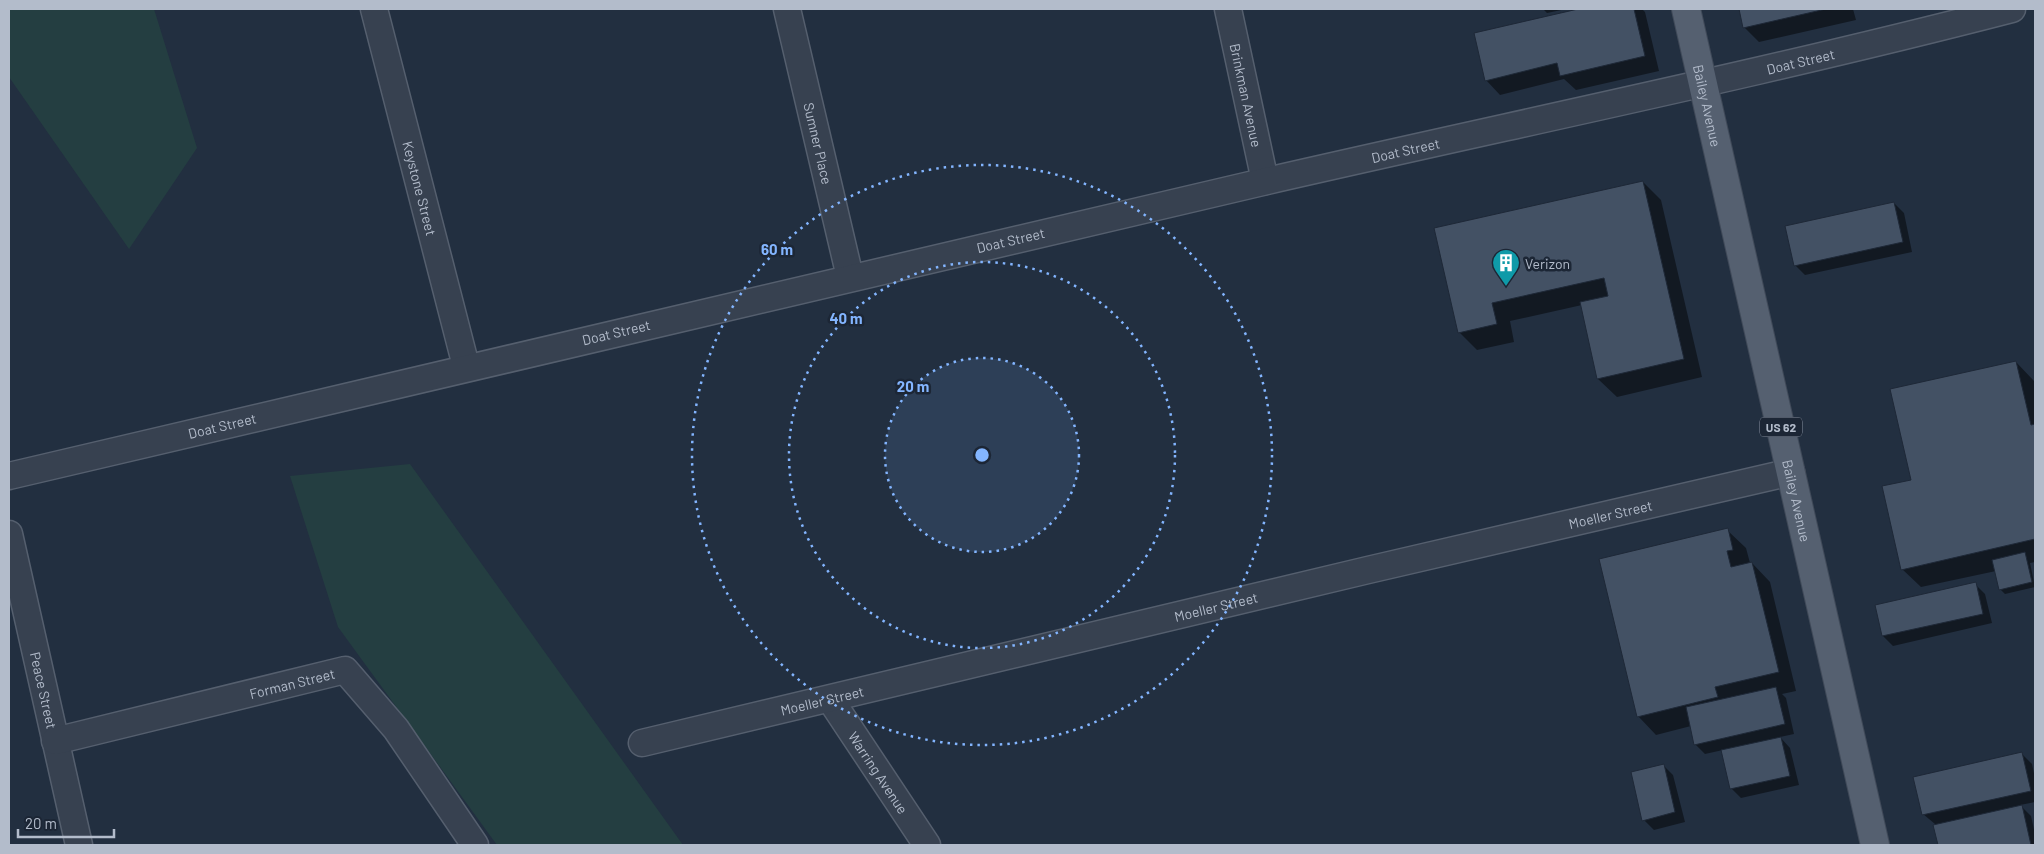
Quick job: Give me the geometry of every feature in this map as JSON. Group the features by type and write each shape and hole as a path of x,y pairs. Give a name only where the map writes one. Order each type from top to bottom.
{"main road":[{"name":"Bailey Avenue","path":"1686,9 1875,845"}],"street":[{"name":"Keystone Street","path":"374,9 466,366"},
{"name":"Sumner Place","path":"787,9 850,277"},
{"name":"Brinkman Avenue","path":"1228,9 1266,181"},
{"name":"Doat Street","path":"9,476 466,366 1266,181 1703,84 2012,9"},
{"name":"Moeller Street","path":"642,743 1791,472"},
{"name":"Peace Street","path":"9,534 79,845"},
{"name":"Forman Street","path":"55,741 345,670 396,729 475,845"},
{"name":"Warring Avenue","path":"830,698 927,845"}],"green space":[{"path":"9,9 154,9 197,148 129,249 9,77"},
{"path":"410,464 683,845 497,845 338,627 290,476"}],"building":[{"path":"1578,9 1634,9 1645,56 1560,76 1557,63 1485,81 1474,33"},
{"path":"1739,9 1826,9 1743,28"},
{"name":"Verizon","path":"1643,181 1684,359 1597,379 1580,302 1608,296 1604,278 1492,303 1497,324 1458,333 1434,228"},
{"path":"1894,202 1903,242 1794,266 1785,226"},
{"path":"2016,361 2031,425 2035,424 2035,539 1901,570 1882,486 1911,480 1890,389"},
{"path":"1728,528 1733,550 1727,551 1731,567 1752,562 1779,672 1715,687 1718,697 1637,717 1599,559"},
{"path":"2025,552 2032,582 1999,590 1992,560"},
{"path":"1976,582 1983,614 1882,636 1875,605"},
{"path":"1776,687 1785,724 1694,745 1686,707"},
{"path":"1781,737 1790,776 1730,789 1721,750"},
{"path":"2022,752 2031,791 1922,815 1913,777"},
{"path":"1664,764 1675,812 1642,821 1631,772"},
{"path":"2022,805 2031,845 1938,845 1933,825"}],"place":[{"name":"Verizon","path":"1506,287"}]}
